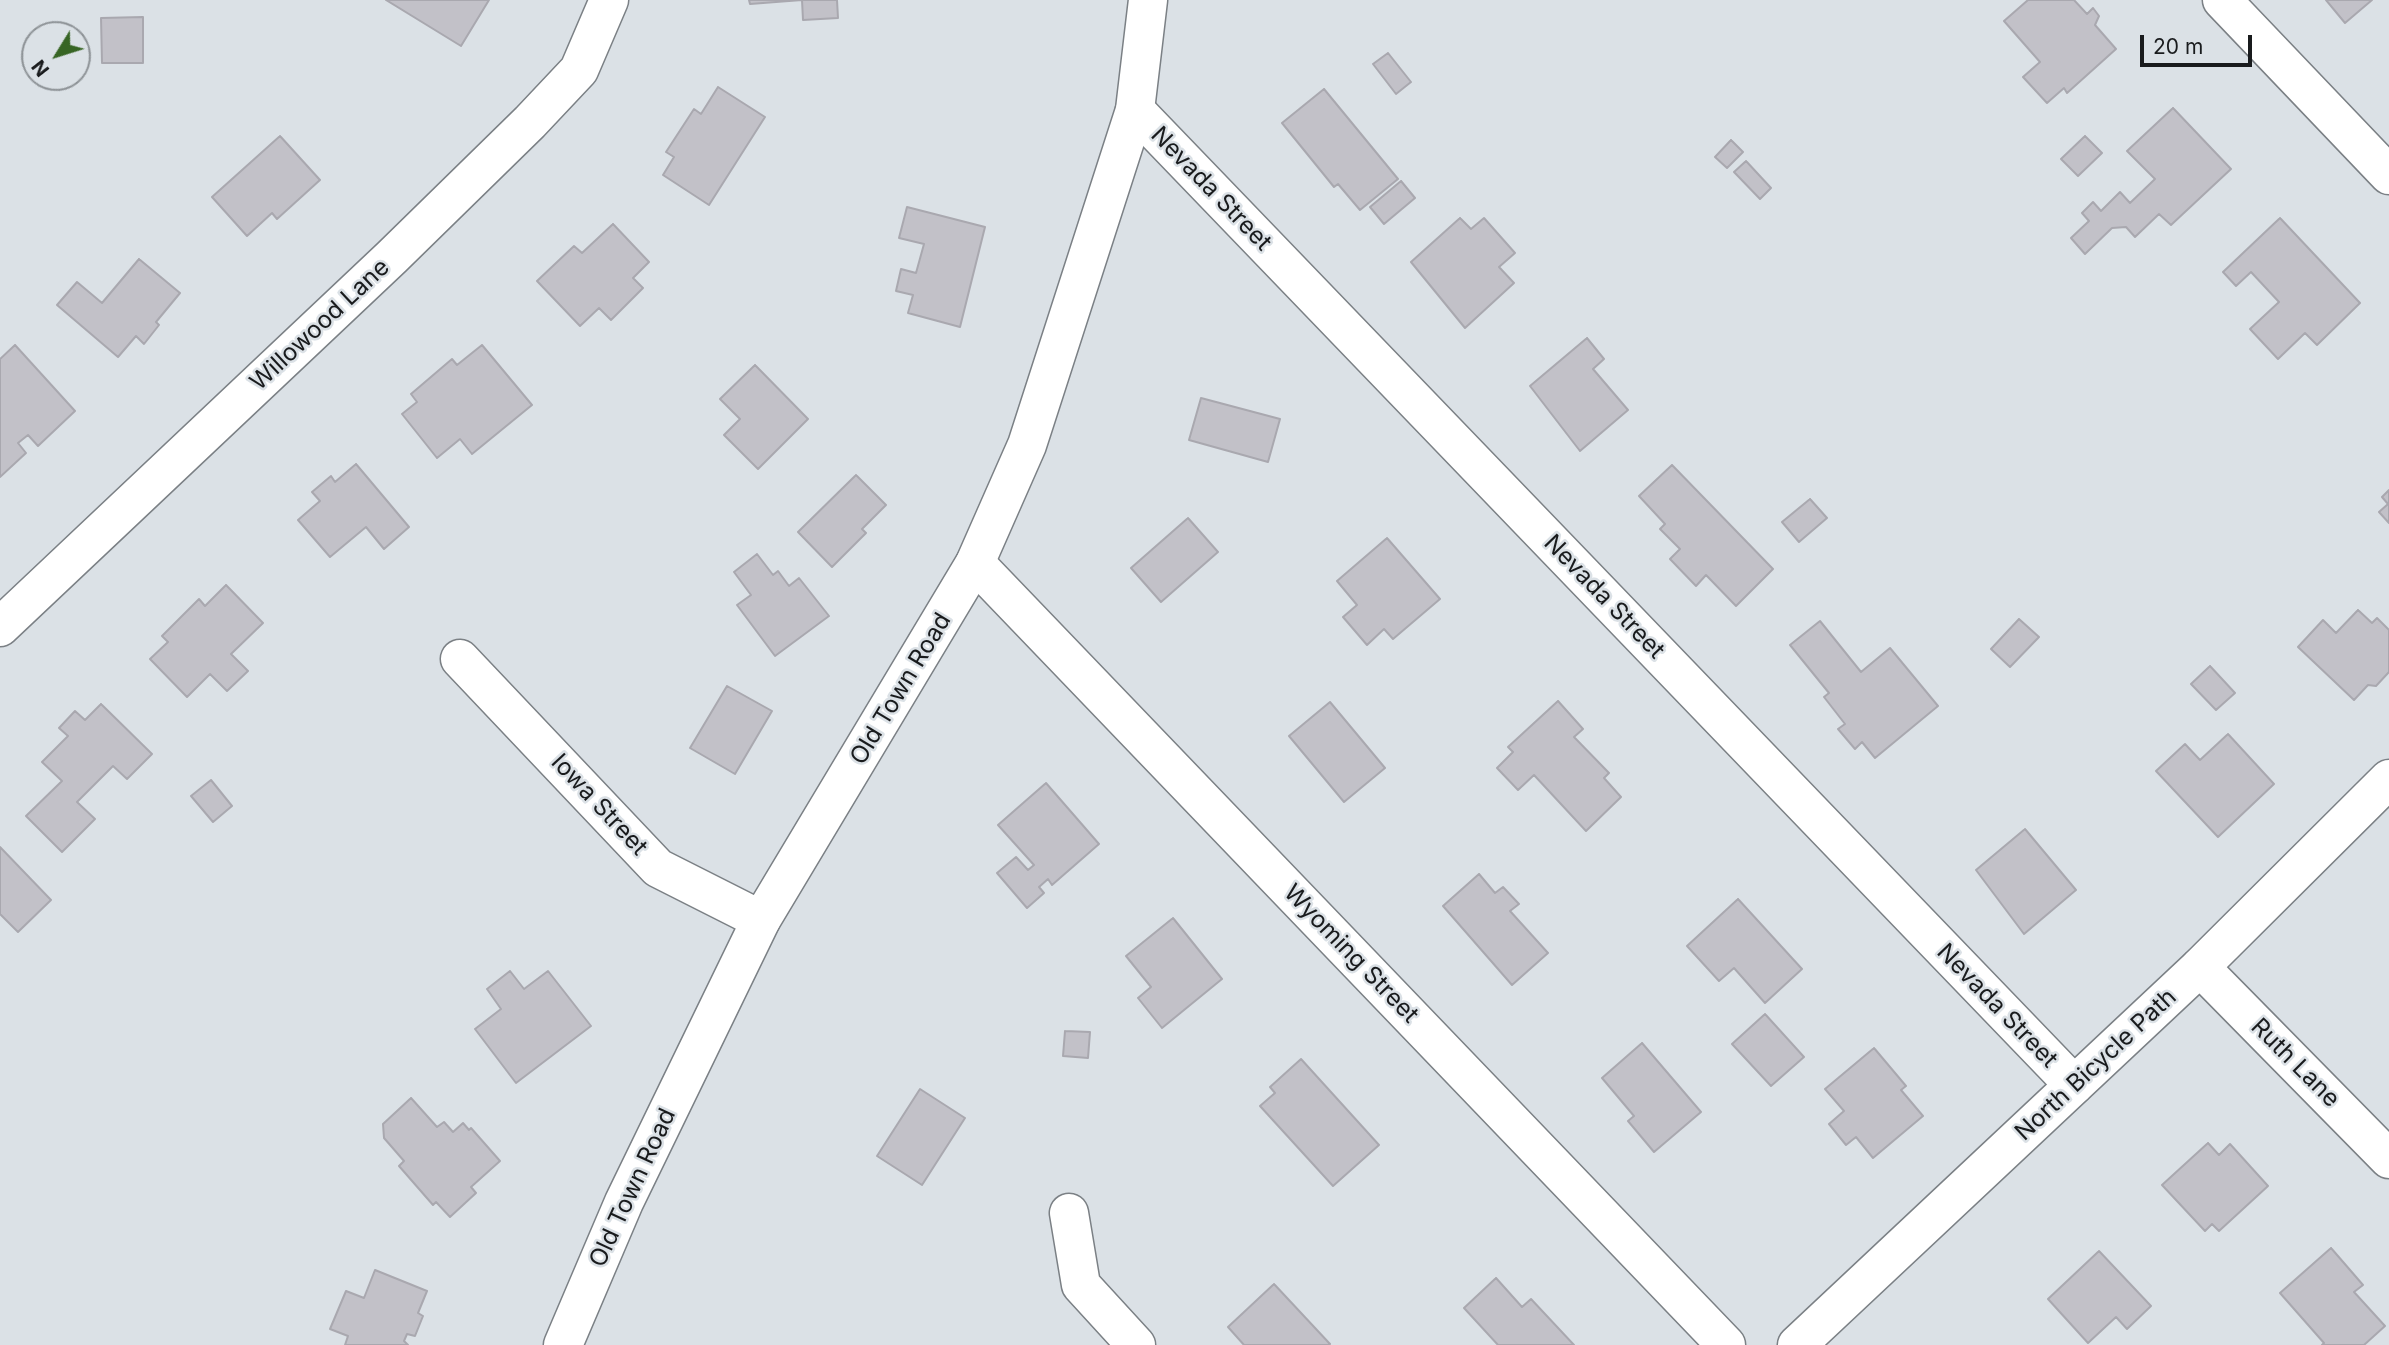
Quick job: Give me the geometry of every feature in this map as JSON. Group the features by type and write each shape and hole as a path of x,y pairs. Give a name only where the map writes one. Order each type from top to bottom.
{"street":[{"name":"Willowood Lane","path":"0,628 392,257 530,122 579,70 609,0"},
{"name":"Old Town Road","path":"563,1345 624,1202 761,920 975,563 1027,445 1135,110 1148,0"},
{"path":"2222,0 2389,175"},
{"name":"Nevada Street","path":"1135,110 2074,1085"},
{"name":"Wyoming Street","path":"975,563 1726,1345"},
{"name":"Iowa Street","path":"460,659 657,868 761,920"},
{"name":"North Bicycle Path","path":"1797,1345 2200,967 2389,779"},
{"name":"Ruth Lane","path":"2200,967 2389,1159"},
{"path":"1069,1213 1081,1285 1136,1345"}],"building":[{"path":"386,0 489,0 461,46"},
{"path":"749,0 802,0 750,4"},
{"path":"802,0 837,0 838,18 803,20"},
{"path":"2028,0 2074,0 2087,14 2093,8 2099,16 2095,25 2116,49 2067,93 2064,88 2047,103 2023,77 2040,62 2004,21"},
{"path":"2326,0 2372,0 2345,23"},
{"path":"143,17 143,63 102,63 101,18"},
{"path":"1388,53 1411,82 1396,94 1373,64"},
{"path":"718,87 765,117 709,205 663,175 674,157 666,152 694,109 701,114"},
{"path":"1324,89 1398,179 1360,210 1338,184 1334,187 1282,123"},
{"path":"2173,108 2231,169 2171,225 2159,214 2135,237 2126,227 2112,228 2085,254 2071,238 2089,221 2082,213 2093,202 2101,211 2120,192 2130,203 2155,179 2127,151"},
{"path":"280,136 320,180 277,219 272,213 247,236 212,197"},
{"path":"2085,136 2102,153 2078,176 2061,159"},
{"path":"1731,140 1743,152 1727,168 1715,157"},
{"path":"1746,161 1771,188 1760,199 1734,172"},
{"path":"1401,181 1415,198 1384,224 1370,207"},
{"path":"907,207 985,227 960,327 908,313 913,295 896,291 901,269 916,273 924,244 899,238"},
{"path":"1460,218 1471,229 1484,218 1515,253 1499,267 1514,283 1465,328 1411,262"},
{"path":"2280,218 2360,303 2317,345 2305,333 2278,359 2250,329 2279,302 2251,272 2236,286 2223,272"},
{"path":"613,224 649,262 633,278 643,288 611,320 599,308 580,326 537,281 574,246 582,253"},
{"path":"139,259 180,293 156,322 159,325 144,344 136,336 118,357 57,305 77,282 102,303"},
{"path":"1587,338 1604,359 1593,369 1628,410 1580,451 1530,386"},
{"path":"15,345 75,411 38,446 28,435 18,443 26,453 0,477 0,359"},
{"path":"482,345 532,405 472,454 460,439 437,458 402,414 417,402 411,394 452,359 457,365"},
{"path":"755,365 808,419 758,469 724,435 740,419 720,399"},
{"path":"1201,398 1280,419 1268,462 1189,440"},
{"path":"356,464 409,527 384,549 366,527 330,557 298,520 320,501 312,492 331,476 335,482"},
{"path":"1672,465 1773,569 1736,606 1706,575 1696,586 1670,559 1680,549 1660,529 1665,524 1639,496"},
{"path":"856,475 886,505 862,529 866,533 832,567 798,532"},
{"path":"2389,490 2389,523 2379,512 2388,504 2382,497"},
{"path":"1810,499 1827,518 1799,542 1782,522"},
{"path":"1188,518 1218,552 1161,602 1131,568"},
{"path":"1387,538 1440,599 1393,639 1384,629 1367,645 1343,617 1357,605 1337,581"},
{"path":"757,554 773,575 778,571 789,586 799,578 829,616 775,656 737,605 751,595 734,572"},
{"path":"226,585 263,623 231,654 248,671 227,691 210,674 187,697 150,659 168,642 162,636 199,599 205,606"},
{"path":"2358,610 2372,623 2377,618 2389,630 2389,672 2376,686 2368,685 2354,700 2298,647 2323,620 2336,633"},
{"path":"2019,619 2039,637 2010,667 1991,649"},
{"path":"1820,621 1861,672 1890,648 1938,706 1875,758 1862,742 1855,749 1838,729 1845,724 1824,697 1829,693 1790,645"},
{"path":"2210,666 2235,693 2216,710 2191,684"},
{"path":"727,686 772,711 735,774 690,748"},
{"path":"1558,701 1583,729 1574,737 1609,773 1604,778 1621,797 1586,831 1534,775 1518,790 1497,768 1513,752 1508,747"},
{"path":"1330,702 1385,768 1344,802 1289,736"},
{"path":"101,704 152,754 127,779 113,766 77,802 95,819 62,852 26,816 62,781 42,762 68,736 59,728 75,711 85,720"},
{"path":"2228,734 2274,784 2218,837 2156,771 2185,744 2200,760"},
{"path":"211,780 232,806 213,822 191,796"},
{"path":"1046,783 1099,844 1052,885 1048,879 1039,887 1044,893 1027,908 997,873 1016,857 1028,870 1034,865 998,825"},
{"path":"2025,829 2076,890 2024,934 1976,870"},
{"path":"0,847 51,900 18,932 0,914"},
{"path":"1479,874 1495,893 1503,887 1519,904 1510,911 1548,953 1512,985 1443,906"},
{"path":"1738,899 1802,969 1765,1003 1734,968 1719,981 1687,946"},
{"path":"1173,918 1222,979 1162,1028 1138,998 1151,987 1126,956"},
{"path":"510,971 524,989 548,971 591,1026 516,1083 475,1029 501,1009 487,989"},
{"path":"1765,1014 1804,1057 1771,1086 1732,1044"},
{"path":"1065,1031 1090,1032 1088,1058 1063,1056"},
{"path":"1642,1043 1701,1112 1654,1152 1628,1121 1634,1116 1602,1078"},
{"path":"1874,1048 1906,1086 1901,1090 1923,1116 1873,1158 1856,1137 1846,1145 1829,1124 1844,1111 1825,1089"},
{"path":"1301,1059 1379,1145 1333,1186 1260,1106 1275,1093 1270,1087"},
{"path":"920,1089 965,1118 922,1185 877,1156"},
{"path":"411,1098 437,1127 444,1122 453,1132 463,1123 469,1130 471,1128 500,1161 471,1187 476,1193 450,1217 436,1202 433,1205 399,1166 404,1161 384,1138 383,1124"},
{"path":"2208,1143 2219,1155 2230,1144 2268,1186 2219,1231 2212,1224 2205,1231 2162,1185"},
{"path":"2331,1248 2363,1285 2354,1292 2385,1326 2364,1345 2322,1345 2324,1343 2280,1293"},
{"path":"2099,1251 2151,1306 2127,1329 2116,1317 2088,1343 2048,1299"},
{"path":"375,1270 427,1291 418,1313 423,1316 415,1336 407,1334 404,1341 408,1345 345,1345 348,1336 330,1329 346,1291 364,1298"},
{"path":"1496,1278 1522,1307 1531,1299 1574,1345 1498,1345 1464,1308"},
{"path":"1274,1284 1330,1344 1244,1345 1228,1327"}]}
